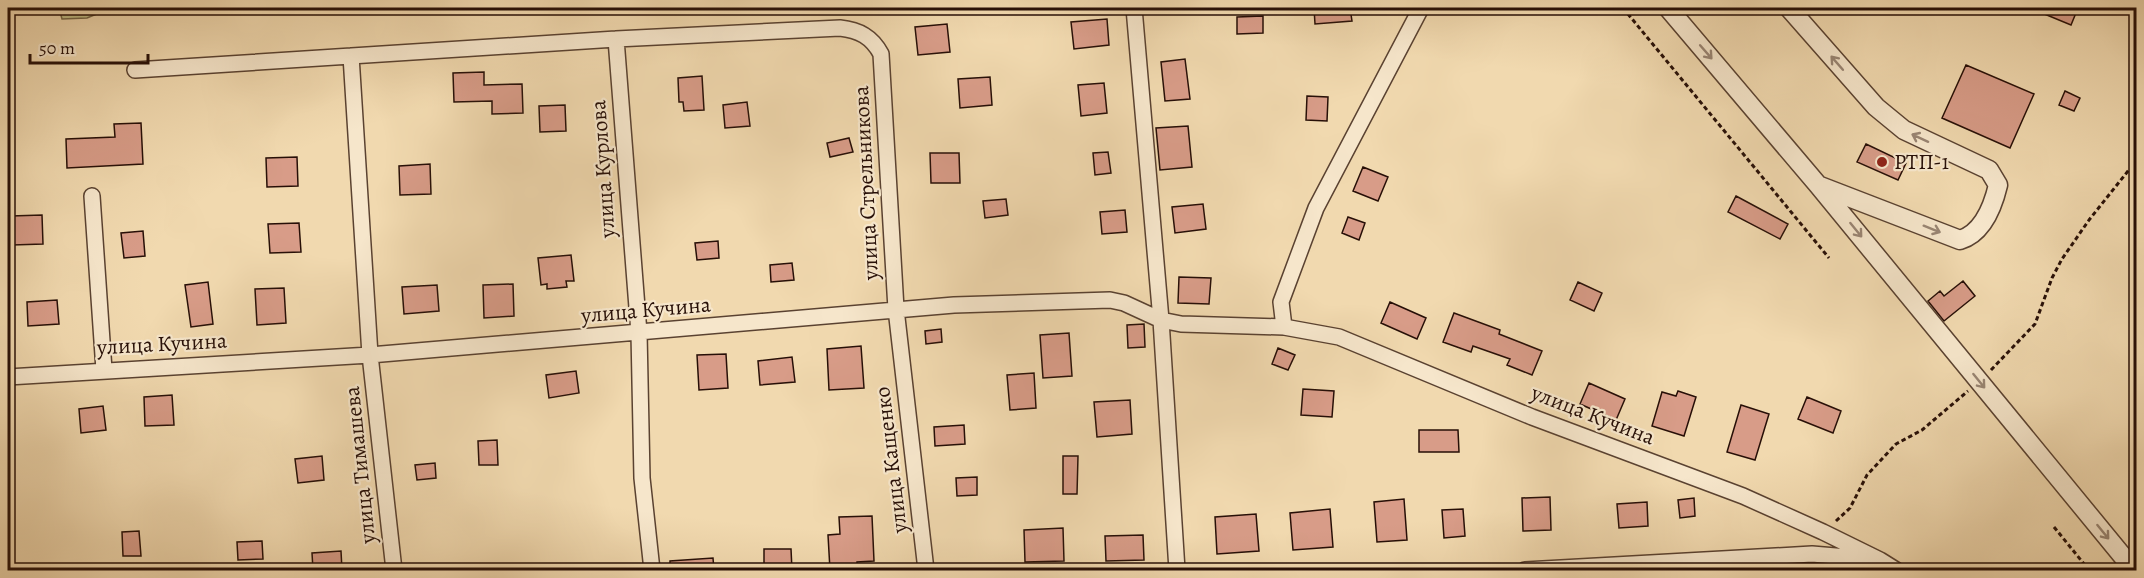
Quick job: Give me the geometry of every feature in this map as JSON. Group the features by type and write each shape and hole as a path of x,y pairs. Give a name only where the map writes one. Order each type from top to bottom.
{"street":[{"path":"1134,8 1161,320 1178,570"},
{"path":"1284,327 1281,302 1316,208 1421,8"},
{"path":"1668,8 1818,185 2134,570"},
{"path":"1789,8 1875,107 1904,130 1989,170 1998,185 1995,198 1979,228 1971,237 1960,240 1818,185"},
{"name":"улица Стрельникова","path":"615,39 840,28 862,33 876,45 881,54 896,309"},
{"path":"135,70 615,39"},
{"name":"улица Курлова","path":"615,39 639,333 642,478 652,570"},
{"name":"улица Тимашева","path":"351,56 370,355 394,570"},
{"path":"92,196 104,370"},
{"name":"улица Кучина","path":"8,377 370,355 896,309 1110,300 1138,308 1161,320 1181,324 1284,327 1339,337 1532,417 1743,496 1823,532 1896,570"},
{"name":"улица Кащенко","path":"896,309 926,570"},
{"path":"1812,554 1826,545 1827,538 1823,532"},
{"path":"1526,570 1812,554 1880,560"}],"path":[{"path":"1623,8 1829,258"},
{"path":"1823,532 1850,508 1867,476 1896,444 1922,430 1980,382 2035,324 2052,278 2062,259 2136,161"},
{"path":"2054,527 2090,570"}],"shaded area":[{"path":"59,8 162,8 109,9 87,18 62,19"}],"building":[{"path":"1314,8 1350,8 1352,21 1315,24"},
{"path":"2030,8 2078,8 2071,25"},
{"path":"1263,16 1263,33 1237,34 1237,17"},
{"path":"1107,19 1109,45 1074,49 1071,22"},
{"path":"947,24 950,52 918,55 915,27"},
{"path":"1185,59 1190,99 1165,101 1161,62"},
{"path":"1966,65 2034,94 2010,148 1942,118"},
{"path":"484,72 484,85 522,84 523,113 492,114 492,101 454,102 453,73"},
{"path":"702,76 704,110 684,111 683,102 679,102 678,78"},
{"path":"990,77 992,105 960,108 958,79"},
{"path":"1104,83 1107,113 1081,116 1078,85"},
{"path":"2065,91 2080,98 2074,111 2059,105"},
{"path":"1307,96 1328,97 1327,121 1306,120"},
{"path":"747,102 750,126 725,128 723,105"},
{"path":"565,105 566,131 540,132 539,106"},
{"path":"141,123 143,164 67,168 66,139 115,137 114,124"},
{"path":"1188,126 1192,167 1160,170 1156,128"},
{"path":"849,138 853,152 830,157 827,143"},
{"name":"РТП-1","path":"1866,144 1906,163 1898,180 1857,162"},
{"path":"1108,152 1111,173 1095,175 1093,153"},
{"path":"930,153 959,153 960,183 931,183"},
{"path":"297,157 298,186 267,187 266,158"},
{"path":"430,164 431,194 400,195 399,166"},
{"path":"1363,167 1388,177 1378,201 1353,191"},
{"path":"1736,196 1788,224 1780,239 1728,212"},
{"path":"1006,199 1008,215 985,218 983,201"},
{"path":"1203,204 1206,229 1175,233 1172,207"},
{"path":"1125,210 1127,232 1102,234 1100,212"},
{"path":"42,215 43,244 12,245 11,216"},
{"path":"1348,217 1365,223 1359,240 1342,233"},
{"path":"299,223 301,252 270,253 268,224"},
{"path":"143,231 145,256 124,258 121,233"},
{"path":"718,241 719,258 697,260 695,243"},
{"path":"571,255 574,281 566,281 567,287 547,289 547,284 541,285 538,258"},
{"path":"792,263 794,280 771,282 770,265"},
{"path":"1179,277 1211,278 1209,304 1178,303"},
{"path":"1963,281 1975,296 1944,321 1928,301 1940,291 1944,296"},
{"path":"208,282 213,324 191,327 185,285"},
{"path":"1578,282 1602,293 1594,311 1570,300"},
{"path":"513,284 514,316 484,318 483,285"},
{"path":"437,285 439,311 404,314 402,287"},
{"path":"284,288 286,323 257,325 255,289"},
{"path":"57,300 59,324 28,326 27,302"},
{"path":"1390,302 1426,318 1417,339 1381,323"},
{"path":"1454,313 1500,330 1499,334 1542,351 1532,375 1507,365 1510,359 1473,346 1471,352 1443,342"},
{"path":"1144,324 1145,347 1128,348 1127,325"},
{"path":"941,329 942,342 926,344 925,331"},
{"path":"1069,333 1072,376 1043,378 1040,335"},
{"path":"861,346 864,388 829,390 827,349"},
{"path":"1278,348 1295,355 1288,370 1272,364"},
{"path":"726,354 728,388 699,390 697,355"},
{"path":"792,357 795,382 760,385 758,361"},
{"path":"576,371 579,393 549,398 546,375"},
{"path":"1034,373 1036,408 1010,410 1007,375"},
{"path":"1589,383 1625,399 1616,420 1580,404"},
{"path":"1303,389 1334,391 1332,417 1301,415"},
{"path":"1678,391 1696,397 1684,436 1652,426 1662,392 1676,396"},
{"path":"172,395 174,425 145,426 144,397"},
{"path":"1807,397 1841,411 1833,433 1798,419"},
{"path":"1130,400 1132,434 1097,437 1094,402"},
{"path":"1741,405 1769,414 1755,460 1727,452"},
{"path":"103,406 106,430 81,433 79,409"},
{"path":"964,425 965,444 935,446 934,427"},
{"path":"1419,430 1458,430 1459,452 1419,452"},
{"path":"497,440 498,465 479,465 478,441"},
{"path":"322,456 324,480 298,483 295,459"},
{"path":"1063,456 1078,456 1077,494 1063,494"},
{"path":"435,463 436,478 417,480 415,465"},
{"path":"977,477 977,495 957,496 956,478"},
{"path":"1550,497 1551,530 1523,531 1522,498"},
{"path":"1694,498 1695,516 1680,518 1678,500"},
{"path":"1404,499 1407,540 1377,542 1374,502"},
{"path":"1647,502 1648,526 1619,528 1617,504"},
{"path":"1330,509 1333,547 1293,550 1290,513"},
{"path":"1463,509 1465,536 1444,538 1442,510"},
{"path":"1256,514 1259,551 1217,554 1215,517"},
{"path":"872,516 874,561 857,562 857,570 830,570 828,535 840,534 839,517"},
{"path":"1063,528 1064,561 1025,562 1024,530"},
{"path":"139,531 141,556 123,556 122,532"},
{"path":"1143,535 1144,560 1106,561 1105,536"},
{"path":"262,541 263,559 238,560 237,542"},
{"path":"764,549 791,549 792,570 764,570"},
{"path":"341,551 342,570 313,570 312,553"},
{"path":"713,558 714,570 670,570 670,561"}],"place":[{"name":"РТП-1","path":"1882,162"}]}
